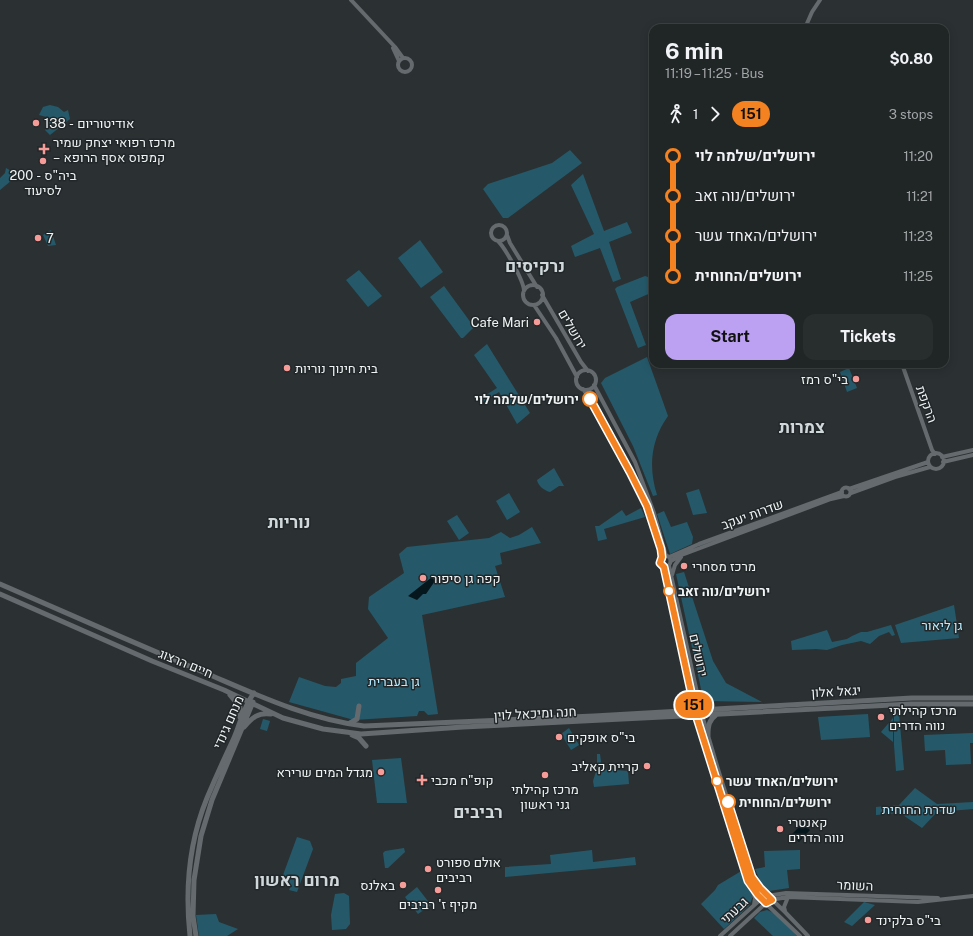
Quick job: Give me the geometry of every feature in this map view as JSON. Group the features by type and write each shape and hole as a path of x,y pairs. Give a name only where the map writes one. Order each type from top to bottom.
{"main road":[{"name":"חיים הרצוג","path":"0,584 77,618 302,712 347,723 368,726"},
{"name":"חיים הרצוג","path":"0,594 152,661 224,690 283,718 323,729 369,734"},
{"path":"224,690 240,707 240,729"},
{"name":"מנחם גינדי","path":"196,936 193,916 194,880 201,836 212,800 254,693"},
{"path":"682,711 688,706 691,695"},
{"name":"יגאל אלון","path":"717,712 912,698 973,698"},
{"path":"699,699 717,712 709,723 708,735"},
{"name":"יגאל אלון","path":"702,712 973,704"},
{"path":"347,723 357,719 359,716 359,706"},
{"name":"חנה ומיכאל לוין","path":"368,726 682,711 695,713"},
{"name":"חנה ומיכאל לוין","path":"369,734 702,712"},
{"path":"240,729 261,714 269,714 283,718"},
{"name":"מנחם גינדי","path":"190,936 188,916 189,879 195,835 207,798 240,729"},
{"path":"336,731 354,735 360,738 366,746"}],"street":[{"path":"350,0 387,39 401,60"},
{"path":"807,24 812,12 820,0"},
{"path":"499,225 504,226 507,231 507,235 510,243 537,287 541,290 542,295 540,302 534,305 526,302 523,296 524,291 522,282 503,248 493,239 490,234 494,226 499,225"},
{"path":"498,242 503,240 507,235"},
{"path":"524,291 530,286 537,287"},
{"name":"ירושלים","path":"542,295 581,362 588,371"},
{"name":"ירושלים","path":"534,305 556,338 577,377"},
{"name":"הרקפת","path":"903,368 933,453"},
{"path":"667,557 645,502 598,412 583,389 578,385 577,377 583,371 588,371 594,376 594,385 635,462 656,517 667,557 666,566 660,563 667,557"},
{"path":"583,389 589,390 594,385"},
{"path":"929,465 929,458 933,453 942,457 973,450"},
{"path":"929,465 934,469 939,468 943,462 973,455"},
{"path":"942,457 943,462"},
{"path":"850,491 848,496 843,494 844,489 850,491 929,465"},
{"name":"שדרות יעקב","path":"667,557 699,544 843,494"},
{"name":"שדרות יעקב","path":"667,557 684,554 843,494"},
{"path":"672,583 672,572 675,564 684,554"},
{"name":"ירושלים","path":"666,566 672,583 708,735 752,877 767,896 808,936"},
{"name":"ירושלים","path":"666,566 695,713 748,881 761,899 800,936"},
{"path":"748,881 754,896 754,905"},
{"name":"השומר","path":"761,899 767,896 786,893 949,898"},
{"name":"השומר","path":"772,900 788,897 918,902 973,896"},
{"path":"785,912 784,907 788,897"},
{"name":"גבעתי","path":"720,936 761,899"},
{"name":"גבעתי","path":"730,936 766,903 772,900"},
{"path":"756,912 764,908 772,909"}],"green space":[{"path":"50,105 58,107 64,112 68,110 70,119 50,135 45,130 50,118 39,115 43,107"},
{"path":"570,150 582,163 508,218 503,218 483,189 488,184 552,163"},
{"path":"6,168 18,175 0,190 0,178 5,173"},
{"path":"583,174 604,231 627,222 632,233 609,242 621,279 613,282 600,248 575,257 571,246 594,234 571,185"},
{"path":"51,230 56,245 48,246 43,235"},
{"path":"420,240 443,272 421,288 398,258"},
{"path":"359,270 382,296 368,307 346,280"},
{"path":"645,276 648,277 649,294 630,302 646,345 638,348 615,289"},
{"path":"444,286 474,327 463,338 461,338 430,297"},
{"path":"487,344 530,413 517,424 499,392 480,404 478,400 497,388 474,355"},
{"path":"647,357 649,368 651,368 668,416 658,434 653,454 652,464 654,484 657,495 653,496 633,446 601,383 605,378"},
{"path":"849,368 857,388 847,392 840,372"},
{"path":"554,468 564,486 559,486 550,492 546,491 537,480"},
{"path":"699,489 707,513 693,515 686,493"},
{"path":"509,493 520,512 507,520 496,501"},
{"path":"641,508 645,517 604,529 607,539 598,541 595,526 599,526 622,510 626,516"},
{"path":"664,511 671,527 687,522 693,537 692,544 670,554 657,514"},
{"path":"457,515 469,533 459,540 447,521"},
{"name":"גן בעברית","path":"532,527 541,543 500,553 502,564 495,566 505,597 422,615 438,714 428,715 424,711 419,711 417,716 354,720 289,702 299,677 325,686 336,687 341,683 341,679 356,676 356,663 388,638 368,609 369,597 404,573 399,554 407,547 489,538 501,532 510,538 519,535"},
{"path":"684,572 713,661 726,683 762,702 707,701 703,698 676,574"},
{"name":"גן ליאור","path":"954,605 959,638 901,643 895,625"},
{"path":"891,625 895,635 892,636 889,632 879,636 870,644 861,641 827,650 792,650 791,641 827,630 832,642 847,639 861,632 867,632"},
{"path":"894,713 899,713 904,770 896,771 894,745"},
{"path":"868,714 870,737 821,740 818,717"},
{"path":"893,718 893,742 881,732"},
{"path":"263,719 270,721 267,731 260,729"},
{"path":"569,728 579,745 571,750 561,734"},
{"path":"973,733 973,743 970,743 971,764 946,765 945,750 925,751 924,735"},
{"path":"597,754 600,754 602,769 628,771 629,784 594,787 593,781 597,768"},
{"path":"401,758 407,803 377,803 372,760"},
{"name":"שדרת החוחית","path":"915,788 937,804 973,802 973,809 937,812 922,828 900,813 876,815 876,807 899,805"},
{"path":"297,837 310,841 313,849 297,892 289,890 291,885 287,883 288,877 283,875"},
{"path":"404,848 405,852 388,868 385,868 383,853 385,851"},
{"path":"592,850 593,862 635,857 636,865 505,877 505,867 551,864 550,855"},
{"path":"800,850 800,869 787,870 789,888 769,891 761,883 755,869 765,867 764,851"},
{"path":"743,870 753,896 749,906 724,929 701,904 718,885"},
{"path":"417,887 431,905 418,914 405,897"},
{"path":"344,893 349,896 350,924 346,929 332,930 331,915 335,894"},
{"path":"864,902 875,905 852,926 844,922"},
{"path":"767,910 774,913 797,936 773,936 754,918 760,912"},
{"path":"216,914 219,922 238,929 227,936 199,936 196,915"}],"shaded area":[{"path":"432,577 435,581 426,594 423,594 417,600 408,596"},
{"name":"קאנטרי נווה הדרים","path":"803,823 810,830 799,842 791,835"}],"bus line":[{"name":"151","path":"590,399 630,472 650,514 661,549 662,557 660,559 660,563 664,567 696,715 748,881 766,903 772,900 752,877 728,802"}],"place":[{"name":"138 - אודיטוריום","path":"36,123"},
{"name":"מרכז רפואי יצחק שמיר – קמפוס אסף הרופא","path":"44,149"},
{"name":"200 - ביה\"ס לסיעוד","path":"43,161"},
{"name":"7","path":"38,238"},
{"name":"Cafe Mari","path":"537,322"},
{"name":"בית חינוך נוריות","path":"287,368"},
{"name":"בי\"ס רמז","path":"856,379"},
{"name":"ירושלים/שלמה לוי","path":"590,399"},
{"name":"מרכז מסחרי","path":"684,566"},
{"name":"קפה גן סיפור","path":"423,578"},
{"name":"ירושלים/נוה זאב","path":"669,591"},
{"name":"מרכז קהילתי נווה הדרים","path":"881,717"},
{"name":"בי\"ס אופקים","path":"559,737"},
{"name":"קריית קאליב","path":"647,766"},
{"name":"מגדל המים שרירא","path":"381,772"},
{"name":"מרכז קהילתי גני ראשון","path":"545,775"},
{"name":"קופ\"ח מכבי","path":"422,780"},
{"name":"ירושלים/האחד עשר","path":"717,781"},
{"name":"ירושלים/החוחית","path":"728,802"},
{"name":"קאנטרי נווה הדרים","path":"780,829"},
{"name":"אולם ספורט רביבים","path":"428,869"},
{"name":"באלנס","path":"403,885"},
{"name":"מקיף ז' רביבים","path":"438,890"},
{"name":"בי\"ס בלקינד","path":"868,920"}],"district":[{"name":"נרקיסים","path":"535,266"},
{"name":"צמרות","path":"802,427"},
{"name":"נוריות","path":"289,522"},
{"name":"רביבים","path":"478,812"},
{"name":"מרום ראשון","path":"297,880"}]}
